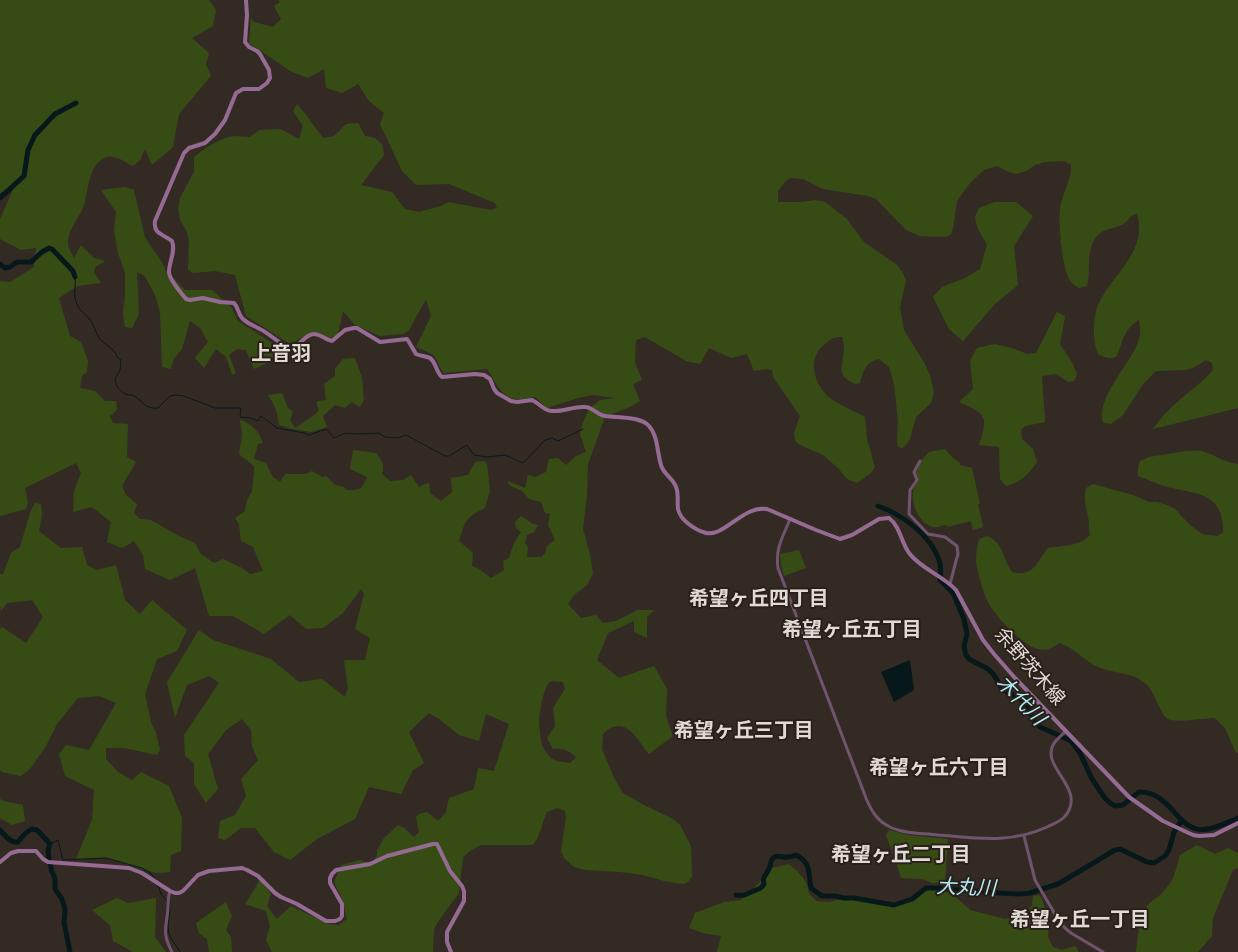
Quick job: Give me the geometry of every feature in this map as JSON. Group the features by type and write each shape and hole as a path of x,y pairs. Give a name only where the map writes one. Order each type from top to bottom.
{"main road":[{"name":"余野茨木線","path":"246,0 245,42 260,54 269,70 270,78 259,89 243,89 236,93 225,120 215,134 205,143 189,148 184,152 154,226 158,233 172,241 174,246 169,270 170,277 186,299 203,298 234,303 238,307 241,318 288,346 296,346 313,334 332,341 345,330 357,328 380,342 407,340 416,354 431,358 439,375 442,377 474,374 489,377 497,393 514,402 532,400 545,409 554,411 588,407 601,415 641,420 654,433 661,466 677,489 680,514 686,522 706,533 716,533 745,514 761,508 840,539 852,535 879,519 889,518 896,526 908,552 956,590 986,645 1065,732 1131,799 1163,821 1193,835 1214,835 1238,823"},
{"path":"0,862 11,853 18,851 36,852 48,862 129,868 142,872 175,893 183,891 198,875 242,868 258,876 281,897 326,921 335,921 340,919 343,910 342,904 330,883 330,878 336,870 370,864 387,856 437,844 450,871 462,886 465,897 446,932 451,952"}],"street":[{"path":"920,462 914,472 916,480 910,490 909,514 928,534 945,537 957,546 958,554 950,584"},
{"path":"790,518 777,554 778,568 863,790 872,810 883,823 891,828 908,832 992,839 1024,836 1050,826 1063,818 1072,800 1070,789 1052,758 1052,748 1065,732"},
{"path":"1024,836 1033,875 1059,921 1065,928 1104,952"},
{"path":"170,891 165,939 172,952"}],"green space":[{"path":"0,0 209,0 216,10 213,26 192,38 209,53 206,64 211,76 179,114 173,147 152,165 145,149 140,160 133,166 114,157 100,160 96,165 92,172 83,208 71,230 68,244 74,258 81,245 94,258 105,261 95,267 94,272 101,283 77,286 59,298 70,336 81,342 88,361 87,372 82,376 80,388 95,391 105,401 116,401 117,410 110,416 113,423 128,424 127,457 136,462 122,486 126,495 137,504 134,513 140,519 151,520 195,543 201,554 214,563 223,559 250,574 263,571 253,547 241,541 239,524 235,518 245,511 247,500 252,491 254,473 254,466 239,454 242,435 240,419 255,428 263,443 258,444 254,459 266,463 273,477 280,482 285,474 306,474 312,471 322,477 326,476 335,485 344,487 347,490 360,488 364,485 367,477 350,469 353,450 376,453 382,463 382,474 390,481 403,480 411,475 419,487 429,483 430,493 441,501 452,492 451,478 468,475 475,462 484,461 487,464 490,491 485,508 470,517 459,541 473,553 472,566 491,578 504,570 503,561 509,558 514,543 521,532 516,528 515,522 521,516 538,525 534,532 527,535 525,543 528,547 527,557 542,557 547,546 555,540 548,525 550,514 545,513 541,502 529,499 522,491 509,485 508,481 525,488 528,475 535,477 546,472 549,459 558,458 566,465 576,456 586,452 580,434 589,409 600,400 615,398 593,395 547,408 535,397 514,399 505,395 487,369 443,373 434,355 416,347 431,316 426,299 409,330 403,334 380,336 355,325 343,311 338,334 330,339 313,332 290,344 246,316 235,275 215,271 193,273 188,270 189,242 178,209 180,198 194,172 194,157 218,141 234,136 250,137 259,130 281,129 299,139 303,126 293,111 297,104 323,138 334,136 346,124 358,123 365,136 375,138 382,144 384,155 361,185 392,192 405,209 419,212 448,202 491,210 497,208 495,203 449,184 416,185 402,171 380,124 384,113 369,101 358,84 342,93 326,88 324,69 308,78 290,71 249,43 251,18 254,22 273,27 281,19 274,6 280,2 278,0 1238,0 1238,408 1153,429 1168,410 1213,370 1212,363 1206,360 1186,370 1156,371 1143,384 1123,415 1111,424 1103,423 1102,412 1109,391 1135,349 1140,337 1140,327 1139,320 1130,327 1117,356 1110,358 1098,354 1095,346 1095,316 1106,290 1134,250 1138,239 1139,227 1137,214 1122,225 1105,230 1099,234 1094,240 1090,252 1087,286 1079,288 1073,284 1066,270 1060,229 1061,203 1071,170 1071,165 1064,161 1044,162 1016,174 997,166 984,170 970,183 957,201 953,228 951,234 946,237 920,236 906,230 876,199 823,189 803,179 790,178 778,191 778,202 815,200 825,202 847,219 864,242 897,265 903,273 906,281 900,307 904,330 925,364 934,392 931,403 916,417 910,439 904,447 898,447 898,421 894,384 889,367 879,359 871,362 866,367 860,383 855,384 842,374 844,344 842,337 831,339 819,350 814,364 814,371 824,393 865,417 867,439 875,467 871,473 857,483 847,479 823,455 798,444 794,433 800,416 773,377 772,370 754,371 747,354 731,358 709,348 700,364 686,361 645,337 636,340 635,362 642,380 633,384 640,401 605,417 588,464 583,529 593,574 587,585 575,594 568,604 581,618 596,615 603,623 616,621 638,610 654,610 647,617 647,638 634,632 634,621 608,633 597,660 619,678 654,666 667,689 666,716 673,736 649,754 635,735 624,727 618,726 611,728 603,734 602,749 614,778 623,793 673,819 680,825 691,846 692,877 683,884 643,875 585,870 574,867 564,858 561,851 566,817 565,811 557,808 547,812 533,845 481,845 463,857 459,893 434,929 433,952 272,952 266,940 270,926 266,911 245,904 260,880 271,894 267,906 277,919 291,906 329,924 339,925 347,919 342,899 334,882 341,865 360,860 372,864 384,838 398,825 414,837 419,832 416,817 419,814 427,812 438,821 446,812 449,798 474,789 478,768 494,771 509,724 486,714 479,741 459,735 429,713 409,732 424,763 413,770 401,794 369,787 355,819 317,839 290,860 274,852 255,828 241,828 225,840 218,838 220,821 235,815 246,796 241,779 258,760 252,746 251,730 242,719 226,730 208,754 218,789 206,803 194,784 194,763 185,756 184,735 219,683 209,676 187,685 175,718 167,682 199,630 213,640 271,659 299,682 322,679 345,697 348,688 344,660 365,660 370,638 355,629 364,594 361,589 343,613 323,628 306,629 290,615 264,634 233,616 209,616 195,568 170,580 145,569 143,555 134,541 122,548 107,542 111,522 92,507 73,512 74,491 81,473 76,463 25,488 28,502 26,509 0,516 0,281 10,282 34,267 36,248 21,250 0,239 0,219 15,185 0,193","holes":["551,681 563,682 565,689 553,708 555,726 547,738 553,749 565,750 576,757 570,763 560,762 547,754 542,745 539,724 542,700 548,684"]},
{"path":"125,187 134,190 145,237 166,271 185,290 212,290 232,308 238,321 292,356 277,362 272,358 254,369 246,350 237,349 229,355 236,373 232,375 226,357 216,349 204,368 195,358 208,342 200,328 190,321 182,349 173,360 171,369 162,367 160,312 155,295 145,276 137,272 139,314 132,328 125,327 123,315 125,273 117,250 114,230 116,212 101,190"},
{"path":"995,202 1016,202 1033,216 1014,246 1018,285 995,304 963,341 949,329 933,297 942,287 965,278 980,269 987,245 977,227 975,217 979,208"},
{"path":"1057,312 1065,316 1060,344 1077,374 1074,381 1068,382 1056,374 1042,376 1045,422 1025,426 1021,430 1022,439 1033,449 1037,462 1024,477 1016,483 1006,486 1000,479 999,447 979,445 984,428 983,417 980,413 959,402 973,389 970,361 977,348 995,344 1027,354 1036,353"},
{"path":"355,358 362,378 364,400 360,407 352,402 345,408 335,405 323,416 327,427 311,432 279,425 276,409 268,395 282,393 288,408 293,411 290,420 295,428 319,410 317,401 326,400 324,384 335,376 335,369 343,359"},
{"path":"945,449 960,465 972,468 983,527 973,530 971,521 947,527 947,525 934,527 924,522 916,512 913,493 914,486 918,481 916,474 921,461 929,452"},
{"path":"1186,451 1202,451 1238,464 1238,753 1235,751 1225,728 1215,718 1168,719 1165,717 1148,686 1138,678 1098,667 1059,643 1052,648 1044,650 1032,647 1017,637 988,602 976,561 979,539 987,536 993,539 1000,547 1012,572 1019,573 1025,573 1034,567 1048,548 1071,545 1086,539 1090,535 1085,492 1086,488 1093,484 1133,495 1149,502 1167,505 1175,509 1190,525 1202,534 1217,536 1223,533 1220,512 1208,498 1196,493 1164,486 1138,476 1140,461 1149,457"},
{"path":"35,503 41,504 42,514 39,531 61,548 82,547 87,565 97,570 116,565 125,600 140,614 152,600 187,630 177,651 157,659 145,694 160,750 157,755 124,748 106,748 106,759 118,772 132,780 141,772 169,786 182,818 181,851 171,855 170,872 156,873 106,858 76,859 92,820 94,790 65,776 59,754 66,745 89,750 116,703 99,696 78,698 57,724 46,746 30,769 21,776 0,770 0,629 2,627 26,643 43,617 32,600 7,603 1,611 0,574 3,574 11,553 20,547 31,510"},
{"path":"799,550 806,568 784,576 780,554"},
{"path":"0,799 23,805 25,821 12,825 0,818"},
{"path":"889,830 909,835 948,839 945,883 901,878 886,835"},
{"path":"1197,845 1215,854 1228,848 1238,853 1238,868 1233,870 1213,918 1212,936 1198,952 1136,952 1139,928 1144,910 1170,884 1180,855"},
{"path":"789,864 806,882 809,893 816,901 829,902 841,899 890,903 903,901 935,885 957,898 970,910 1005,919 1025,915 1032,905 1033,896 1039,895 1049,921 1048,937 1053,947 1062,950 1075,946 1078,952 717,952 721,936 689,928 695,913 724,902 741,900 772,868"},
{"path":"117,898 128,903 156,898 155,937 166,952 133,952 113,941 110,925 92,910"},
{"path":"226,902 232,916 226,930 231,937 232,952 209,952 207,939 199,933 196,923"}],"shaded area":[{"path":"910,660 914,690 894,702 881,672"}],"waterway":[{"path":"0,198 24,176 28,150 35,135 55,114 76,103"},
{"path":"0,264 5,268 17,262 31,262 49,248 73,271 75,277"},
{"path":"75,277 77,305 88,317 99,338 121,360 120,370 115,379 117,386 127,395 134,396 144,405 150,407 158,408 170,396 184,396 215,408 241,408 240,417 258,421 261,416 277,428 309,435 326,429 334,438 346,433 379,433 385,437 398,438 406,435 445,456 449,456 467,445 474,455 487,457 505,455 523,463 545,440 552,438 558,441 583,429"},
{"name":"木代川","path":"878,506 896,514 914,527 935,551 940,565 940,580 953,593 964,619 967,634 964,646 969,659 988,669 1003,690 1020,699 1040,727 1071,741 1080,753 1092,779 1110,803 1115,806 1123,805 1139,792 1150,794 1160,798 1189,826 1198,829 1220,826 1238,818"},
{"name":"大丸川","path":"736,895 745,895 760,889 764,884 764,878 770,868 772,859 778,856 789,857 796,855 807,865 811,888 822,896 854,898 894,905 912,899 926,888 1019,894 1030,893 1058,884 1115,850 1120,849 1147,862 1154,863 1165,856 1169,850 1174,832 1182,820"},
{"path":"0,830 13,842 18,842 30,830 37,830 50,844 48,850 49,859"},
{"path":"50,844 58,840 63,860 106,858 142,868 155,878"},
{"path":"50,864 55,878 55,889 62,899 65,909 64,923 70,952"},
{"path":"158,885 161,894 167,901"},
{"path":"169,904 169,934 180,952"}],"district":[{"name":"上音羽","path":"281,356"},
{"name":"希望ヶ丘四丁目","path":"759,601"},
{"name":"希望ヶ丘五丁目","path":"852,632"},
{"name":"希望ヶ丘三丁目","path":"744,733"},
{"name":"希望ヶ丘六丁目","path":"939,770"},
{"name":"希望ヶ丘二丁目","path":"901,857"},
{"name":"希望ヶ丘一丁目","path":"1080,922"}]}
